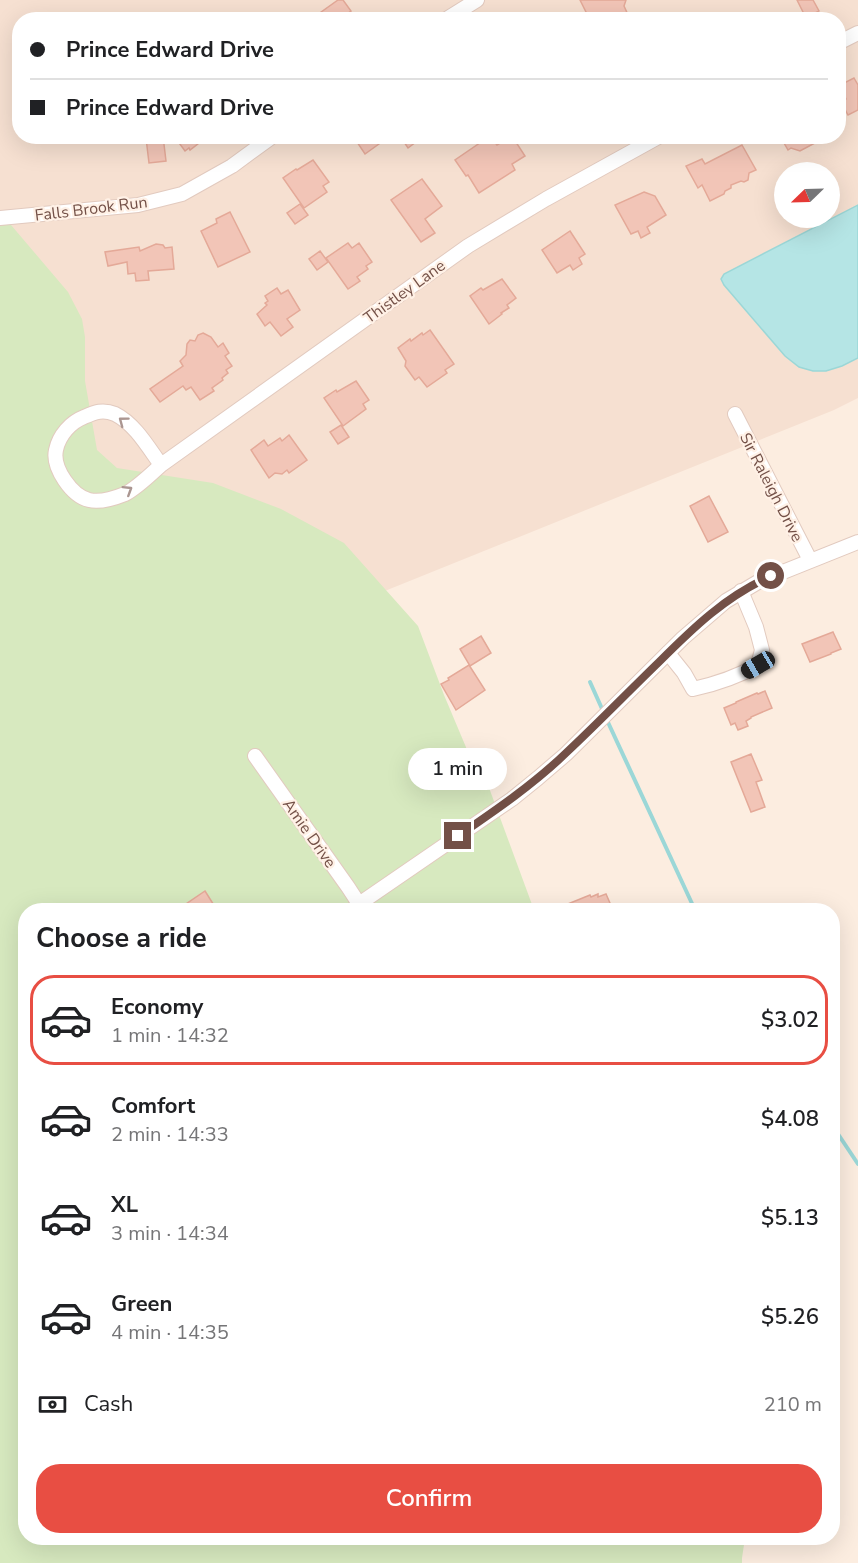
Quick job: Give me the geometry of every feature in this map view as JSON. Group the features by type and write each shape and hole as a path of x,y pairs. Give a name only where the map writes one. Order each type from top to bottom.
{"street":[{"path":"458,12 477,0"},
{"name":"Falls Brook Run","path":"0,218 138,205 182,194 232,166 262,144"},
{"name":"Thistley Lane","path":"161,465 134,429 115,414 100,410 74,421 60,438 55,453 60,472 71,490 89,500 107,500 127,493 161,465 468,246 546,199 646,144"},
{"name":"Sir Raleigh Drive","path":"735,414 810,560"},
{"path":"365,903 538,778 566,754 711,612 758,582 858,542"},
{"path":"668,653 693,689 712,685 758,665 762,650 756,627 741,591"},
{"name":"Amie Drive","path":"255,756 355,903"}],"shaded area":[{"path":"0,0 858,0 858,398 834,410 75,716 0,556"}],"green space":[{"path":"0,212 68,292 82,319 85,337 85,381 97,450 117,468 213,483 281,509 344,543 418,626 468,752 488,785 531,903 18,903 18,1545 744,1545 742,1563 0,1563"}],"water":[{"path":"858,205 858,358 826,371 813,371 799,367 785,356 721,279 724,274 813,228 840,228 840,214"}],"building":[{"path":"338,0 343,0 351,11 350,12 321,12"},
{"path":"580,0 626,0 624,6 627,12 586,12"},
{"path":"797,0 813,0 819,11 817,12 803,12"},
{"path":"854,78 858,85 858,110 848,115 846,111 846,82"},
{"path":"147,144 164,144 166,161 149,163"},
{"path":"180,144 198,144 190,150 189,148 185,151"},
{"path":"358,144 379,144 365,154"},
{"path":"478,144 517,144 525,156 512,164 515,170 479,193 455,160"},
{"path":"785,144 813,144 800,151 791,148 788,150"},
{"path":"742,145 756,170 749,173 748,180 731,185 731,188 724,194 710,201 702,185 698,188 686,166 702,159 705,164"},
{"path":"313,160 329,182 323,186 327,192 304,208 283,178"},
{"path":"422,179 442,206 425,219 435,233 421,242 391,200"},
{"path":"644,192 655,196 666,215 647,227 650,233 641,238 638,231 631,234 615,205"},
{"path":"300,204 308,215 295,224 287,213"},
{"path":"230,212 250,252 218,267 201,231 217,223 216,219"},
{"path":"570,231 585,254 579,258 582,264 573,270 570,265 557,273 542,250"},
{"path":"348,243 352,248 359,243 372,262 366,266 368,269 357,277 360,281 348,289 326,258"},
{"path":"156,244 163,245 165,248 172,247 174,269 148,271 149,280 136,281 135,273 128,274 127,262 108,266 105,252 139,247 140,251"},
{"path":"320,251 328,262 317,270 309,259"},
{"path":"502,279 516,298 507,305 509,308 489,324 470,296 481,288 483,290"},
{"path":"277,288 281,294 288,290 300,310 287,319 293,327 281,336 270,322 265,326 257,314 267,305 265,303 268,301 265,296"},
{"path":"430,330 454,364 445,370 447,373 427,387 419,377 415,380 405,366 406,361 398,348 410,339 411,341"},
{"path":"203,333 211,337 218,347 223,343 229,353 225,356 232,366 226,370 228,373 212,388 214,391 200,400 191,387 186,390 183,386 160,402 150,389 183,366 180,361 186,355 187,344 190,340 195,341 198,335"},
{"path":"356,381 369,400 363,404 366,409 343,426 324,398"},
{"path":"341,425 349,437 338,444 330,432"},
{"path":"289,435 307,460 289,473 287,470 282,474 275,473 269,478 251,450 264,440 268,446 280,438 282,441"},
{"path":"709,496 728,532 708,542 690,506"},
{"path":"833,632 841,649 810,662 802,644"},
{"path":"481,636 491,653 470,666 460,649"},
{"path":"469,665 485,690 456,710 441,684"},
{"path":"765,691 772,708 751,717 746,721 748,726 738,730 735,723 731,725 724,708"},
{"path":"751,754 762,780 756,782 765,807 751,812 731,762"},
{"path":"205,891 213,903 187,903"},
{"path":"606,894 610,903 570,903 590,895 591,897"}],"waterway":[{"path":"590,682 603,711"},
{"path":"606,718 692,903"},
{"path":"840,1137 858,1164"}],"route":[{"path":"458,836 512,799 566,754 711,612 741,591 771,576"}]}
